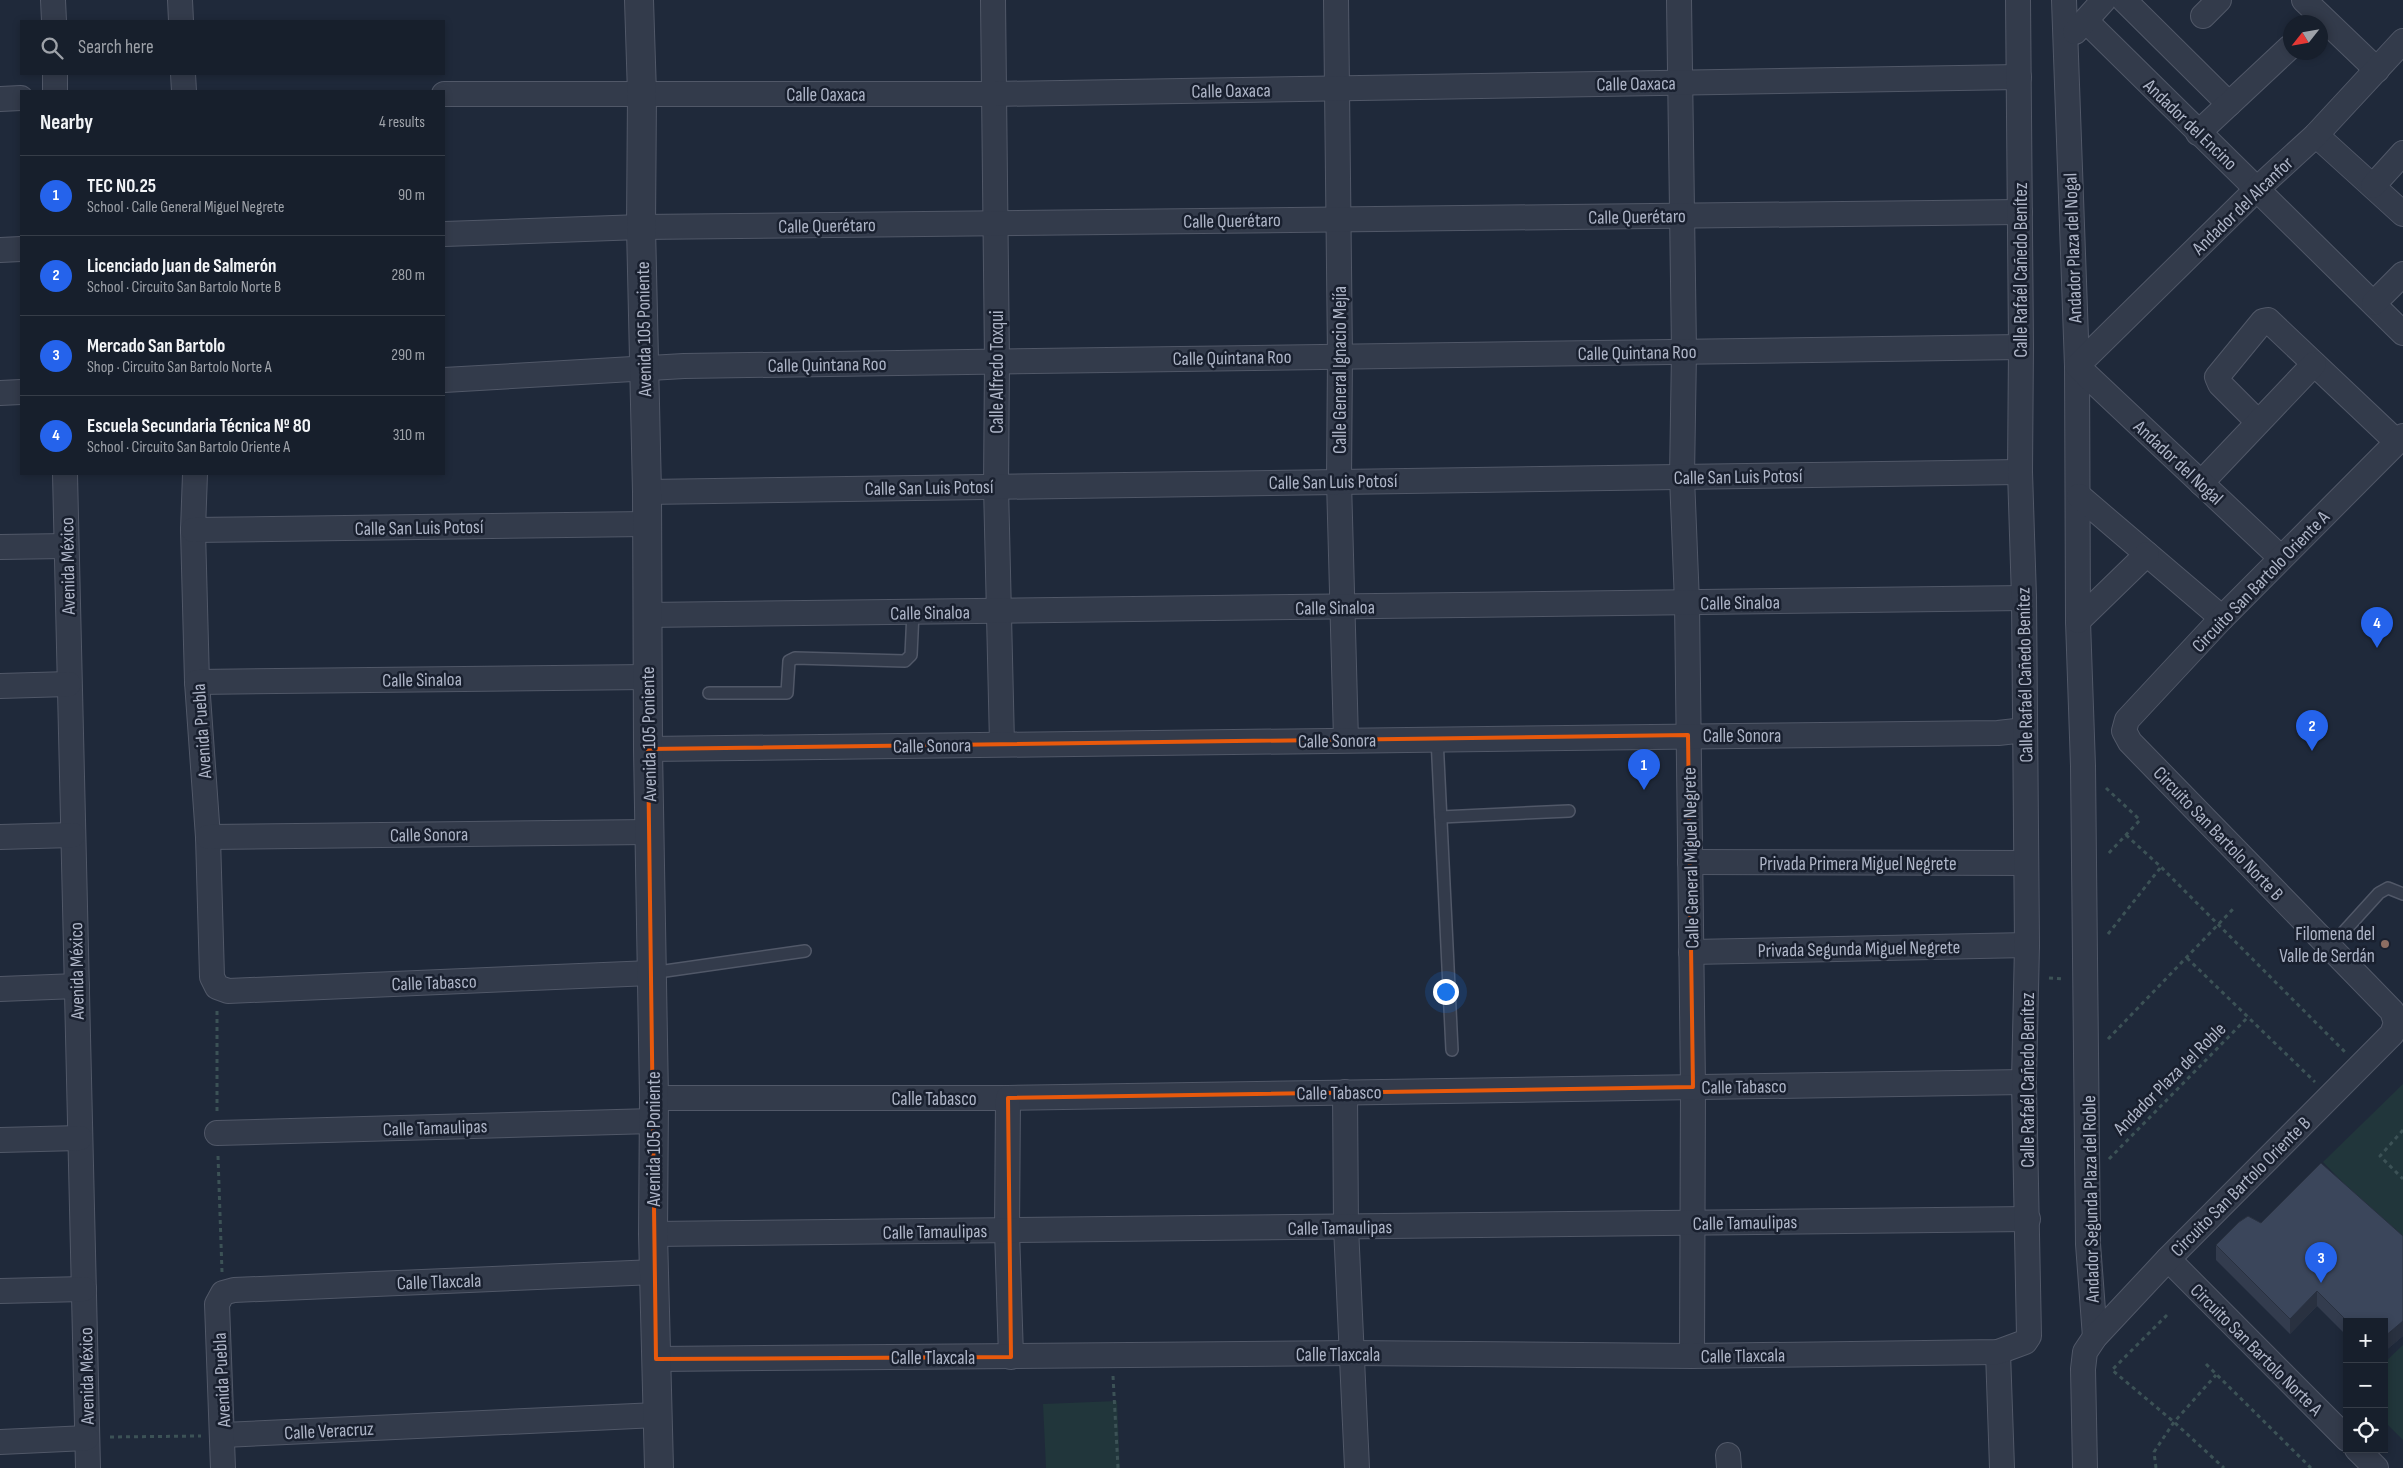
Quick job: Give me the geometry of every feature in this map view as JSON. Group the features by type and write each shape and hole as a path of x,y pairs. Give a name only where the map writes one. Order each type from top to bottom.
{"street":[{"path":"53,0 54,20"},
{"path":"180,0 181,20"},
{"name":"Avenida 105 Poniente","path":"639,0 642,94 641,226 647,492 646,615 654,1109 652,1234 655,1272 659,1468"},
{"name":"Calle Alfredo Toxqui","path":"993,0 997,361 996,486 1002,744"},
{"name":"Calle General Ignacio Mejía","path":"1336,0 1340,356 1339,481 1344,607 1346,740"},
{"name":"Calle General Miguel Negrete","path":"1679,0 1684,351 1682,477 1687,603 1693,1087 1692,1356"},
{"name":"Calle Rafaél Cañedo Benítez","path":"2008,1349 2025,1342 2029,1336 2024,1082 2027,945 2024,598 2020,472 2021,346 2018,0"},
{"name":"Andador Plaza del Nogal","path":"2064,0 2077,366 2078,621 2083,766 2084,879"},
{"path":"2066,43 2104,0"},
{"path":"2124,0 2229,104"},
{"path":"2304,0 2315,15"},
{"name":"Andador del Encino","path":"2086,21 2198,133 2258,188 2403,333"},
{"path":"2328,28 2376,70"},
{"name":"Andador del Alcanfor","path":"2077,366 2258,188 2316,135 2403,41"},
{"path":"2198,133 2283,54"},
{"path":"55,75 55,90"},
{"path":"183,75 184,90"},
{"name":"Calle Oaxaca","path":"445,94 994,94 2019,77"},
{"path":"0,99 20,98"},
{"path":"2316,135 2403,214"},
{"path":"2373,186 2403,153"},
{"name":"Calle Querétaro","path":"445,234 641,226 2020,212"},
{"path":"0,250 20,249"},
{"path":"2374,303 2403,274"},
{"path":"2258,422 2220,384 2217,377 2263,321 2268,320 2314,364 2400,439"},
{"name":"Calle Quintana Roo","path":"445,380 645,368 2021,346"},
{"path":"2201,482 2314,364"},
{"name":"Andador del Nogal","path":"2077,366 2281,558"},
{"path":"0,393 20,392"},
{"name":"Circuito San Bartolo Oriente A","path":"2124,731 2127,720 2222,618 2400,439"},
{"name":"Calle San Luis Potosí","path":"647,492 2020,472"},
{"name":"Avenida México","path":"64,475 88,1468"},
{"name":"Avenida Puebla","path":"195,475 192,530 197,682 208,836 212,977 217,988"},
{"path":"2079,496 2222,618"},
{"name":"Calle San Luis Potosí","path":"192,530 646,524"},
{"path":"0,547 66,546"},
{"path":"2078,621 2147,554"},
{"name":"Calle Sinaloa","path":"646,615 2024,598"},
{"name":"Calle Sinaloa","path":"197,682 647,677"},
{"path":"0,686 70,684"},
{"name":"Calle Sonora","path":"648,749 1688,735 1998,733 2025,730"},
{"name":"Circuito San Bartolo Norte B","path":"2124,731 2130,742 2392,1012 2396,1023"},
{"name":"Calle Sonora","path":"208,836 649,832"},
{"path":"0,837 73,835"},
{"name":"Privada Primera Miguel Negrete","path":"1690,862 2026,863"},
{"name":"Andador Segunda Plaza del Roble","path":"2084,879 2090,1344 2083,1369 2085,1468"},
{"name":"Privada Segunda Miguel Negrete","path":"1691,952 2027,945"},
{"name":"Calle Tabasco","path":"217,988 228,991 651,973"},
{"path":"0,989 77,986"},
{"name":"Circuito San Bartolo Oriente B","path":"2090,1344 2168,1259 2392,1034 2396,1023"},
{"name":"Calle Tabasco","path":"654,1109 1008,1098 2024,1082"},
{"path":"1345,1092 1346,1226 1357,1468"},
{"path":"1008,1098 1007,1230 1011,1357"},
{"name":"Calle Tamaulipas","path":"218,1133 654,1109"},
{"path":"0,1140 80,1138"},
{"name":"Calle Tamaulipas","path":"652,1234 2028,1219"},
{"name":"Circuito San Bartolo Norte A","path":"2168,1259 2343,1435"},
{"name":"Calle Tlaxcala","path":"222,1293 234,1290 655,1272"},
{"path":"0,1290 84,1289"},
{"name":"Avenida Puebla","path":"222,1293 217,1304 223,1468"},
{"path":"2002,1468 2008,1349"},
{"name":"Calle Tlaxcala","path":"656,1359 1352,1353 1692,1356 2008,1349"},
{"name":"Calle Veracruz","path":"223,1435 657,1415"},
{"path":"0,1442 87,1438"},
{"path":"2361,1453 2376,1468"}],"lane":[{"path":"709,693 787,693 789,660 795,658 905,661 911,655 913,612"},
{"path":"1438,738 1452,1050"},
{"path":"1441,817 1569,811"},
{"path":"2330,947 2379,893 2388,888 2403,894"},
{"path":"651,973 805,952"}],"path":[{"path":"2083,766 2140,820 2084,879"},
{"path":"2126,835 2161,867 2360,1066"},
{"path":"2027,977 2086,972 2161,867"},
{"path":"2087,1061 2234,908"},
{"name":"Andador Plaza del Roble","path":"2187,958 2249,1016 2329,1097"},
{"name":"Andador Plaza del Roble","path":"2088,1180 2249,1016"},
{"path":"2403,1130 2380,1156 2403,1179"},
{"path":"2167,1315 2112,1370 2174,1422 2224,1468"},
{"path":"1112,1356 1118,1468"},
{"path":"2206,1364 2311,1468"},
{"path":"2156,1468 2154,1452 2174,1422 2216,1374"},
{"path":"87,1438 223,1435"}],"highlighted area":[{"path":"1688,735 1693,1087 1008,1098 1011,1357 656,1359 648,749"}],"green space":[{"path":"2403,1084 2403,1244 2323,1162"},
{"path":"2403,1345 2403,1440 2388,1425 2388,1359"},
{"path":"1117,1401 1120,1468 1046,1468 1043,1404"}],"building":[{"path":"2321,1163 2403,1236 2403,1321 2388,1334 2388,1318 2344,1318 2317,1291 2290,1319 2216,1245 2239,1222 2248,1216 2261,1223"}],"place":[{"name":"Escuela Secundaria Técnica Nº 80","path":"2377,648"},
{"name":"Licenciado Juan de Salmerón","path":"2312,751"},
{"name":"TEC N0.25","path":"1644,790"},
{"name":"Filomena del Valle de Serdán","path":"2385,944"},
{"name":"Mercado San Bartolo","path":"2321,1283"}]}
